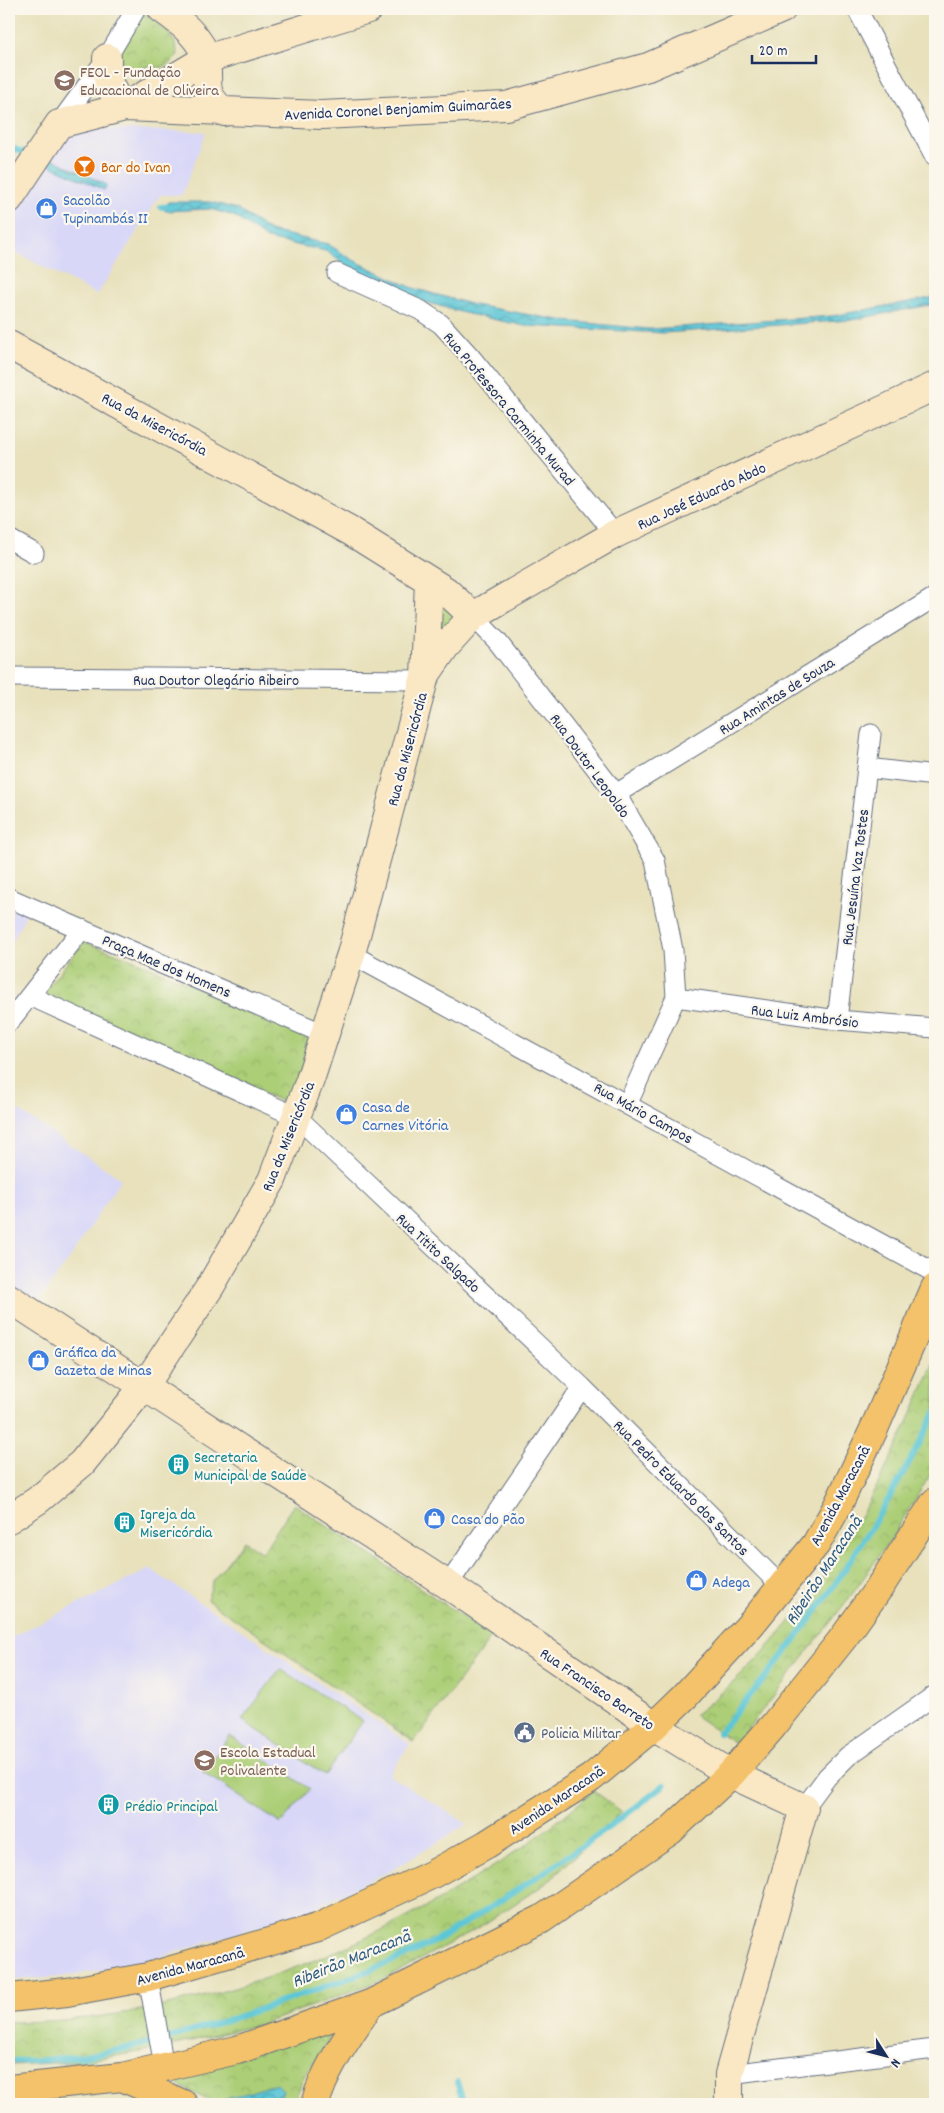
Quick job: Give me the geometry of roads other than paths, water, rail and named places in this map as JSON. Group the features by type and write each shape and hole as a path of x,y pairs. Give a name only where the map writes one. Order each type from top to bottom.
{"main road":[{"name":"Avenida Maracanã","path":"9,1998 150,1986 317,1928 431,1875 487,1844 591,1778 654,1726 685,1696 782,1587 816,1544 837,1507 874,1429 935,1288"},
{"path":"9,2089 122,2077 163,2058 237,2050 370,2004 542,1919 670,1831 731,1774 773,1726 844,1637 885,1580 935,1502"},
{"path":"315,2104 319,2088 370,2004"},
{"path":"122,2077 183,2104"}],"street":[{"path":"162,9 192,35 206,60 205,79 209,94 213,102 224,112"},
{"path":"107,58 107,80 112,93 125,107 206,60 368,9"},
{"name":"Avenida Coronel Benjamim Guimarães","path":"59,124 125,107 322,115 506,106 648,67 782,9"},
{"path":"857,9 935,157"},
{"path":"9,200 43,147 107,58 135,10"},
{"path":"173,78 191,55 193,49 192,35"},
{"name":"Rua Professora Carminha Murad","path":"337,273 420,310 441,324 615,534"},
{"name":"Rua da Misericórdia","path":"9,345 341,526 446,592 472,616 445,647 425,678"},
{"name":"Rua José Eduardo Abdo","path":"472,616 615,534 935,386"},
{"path":"9,539 34,553"},
{"name":"Rua da Misericórdia","path":"9,1519 38,1500 82,1463 145,1385 210,1287 246,1228 272,1180 297,1117 351,954 425,678 429,581"},
{"name":"Rua Amintas de Souza","path":"616,794 935,597"},
{"name":"Rua Doutor Leopoldo","path":"472,616 497,641 616,794 655,860 673,950 676,997 628,1103"},
{"name":"Rua Doutor Olegário Ribeiro","path":"9,677 425,678"},
{"name":"Rua Jesuína Vaz Tostes","path":"837,1020 872,734"},
{"path":"867,768 935,776"},
{"name":"Praça Mae dos Homens","path":"9,898 324,1034"},
{"path":"9,1022 82,929"},
{"name":"Rua Mário Campos","path":"351,954 628,1103 935,1273"},
{"path":"30,996 297,1117"},
{"name":"Rua Luiz Ambrósio","path":"676,997 837,1020 935,1028"},
{"name":"Rua Titito Salgado","path":"297,1117 582,1387"},
{"name":"Rua Francisco Barreto","path":"9,1298 145,1385 448,1585 654,1726 731,1774 804,1808"},
{"path":"448,1585 582,1387"},
{"name":"Rua Pedro Eduardo dos Santos","path":"582,1387 782,1587"},
{"path":"729,2104 730,2074 804,1808 828,1777 848,1756 935,1695"},
{"path":"150,1986 163,2058"},
{"path":"730,2074 935,2048"}],"water":[{"path":"40,153 107,185 104,190 36,159"},
{"path":"168,202 211,202 237,209 270,231 328,244 353,260 413,288 474,305 565,321 649,329 832,316 935,297 935,304 851,320 664,333 525,326 464,313 408,297 348,267 326,251 267,239 234,216 210,209 165,211"},
{"path":"277,2084 283,2090 278,2104 221,2104 224,2100"}],"waterway":[{"path":"9,147 31,155"},
{"path":"161,207 175,206"},
{"name":"Ribeirão Maracanã","path":"719,1733 789,1648 817,1610 889,1499 935,1413"},
{"name":"Ribeirão Maracanã","path":"9,2061 41,2060 103,2053 164,2039 255,2011 407,1955 434,1941 514,1892 628,1813 664,1785"},
{"path":"457,2082 464,2104"}],"place":[{"name":"FEOL - Fundação Educacional de Oliveira","path":"64,80"},
{"name":"Bar do Ivan","path":"85,166"},
{"name":"Sacolão Tupinambás II","path":"47,208"},
{"name":"Casa de Carnes Vitória","path":"346,1115"},
{"name":"Gráfica da Gazeta de Minas","path":"38,1360"},
{"name":"Secretaria Municipal de Saúde","path":"178,1465"},
{"name":"Casa do Pão","path":"435,1518"},
{"name":"Igreja da Misericórdia","path":"124,1522"},
{"name":"Adega","path":"696,1581"},
{"name":"Policia Militar","path":"525,1732"},
{"name":"Escola Estadual Polivalente","path":"204,1760"},
{"name":"Prédio Principal","path":"109,1805"}]}
